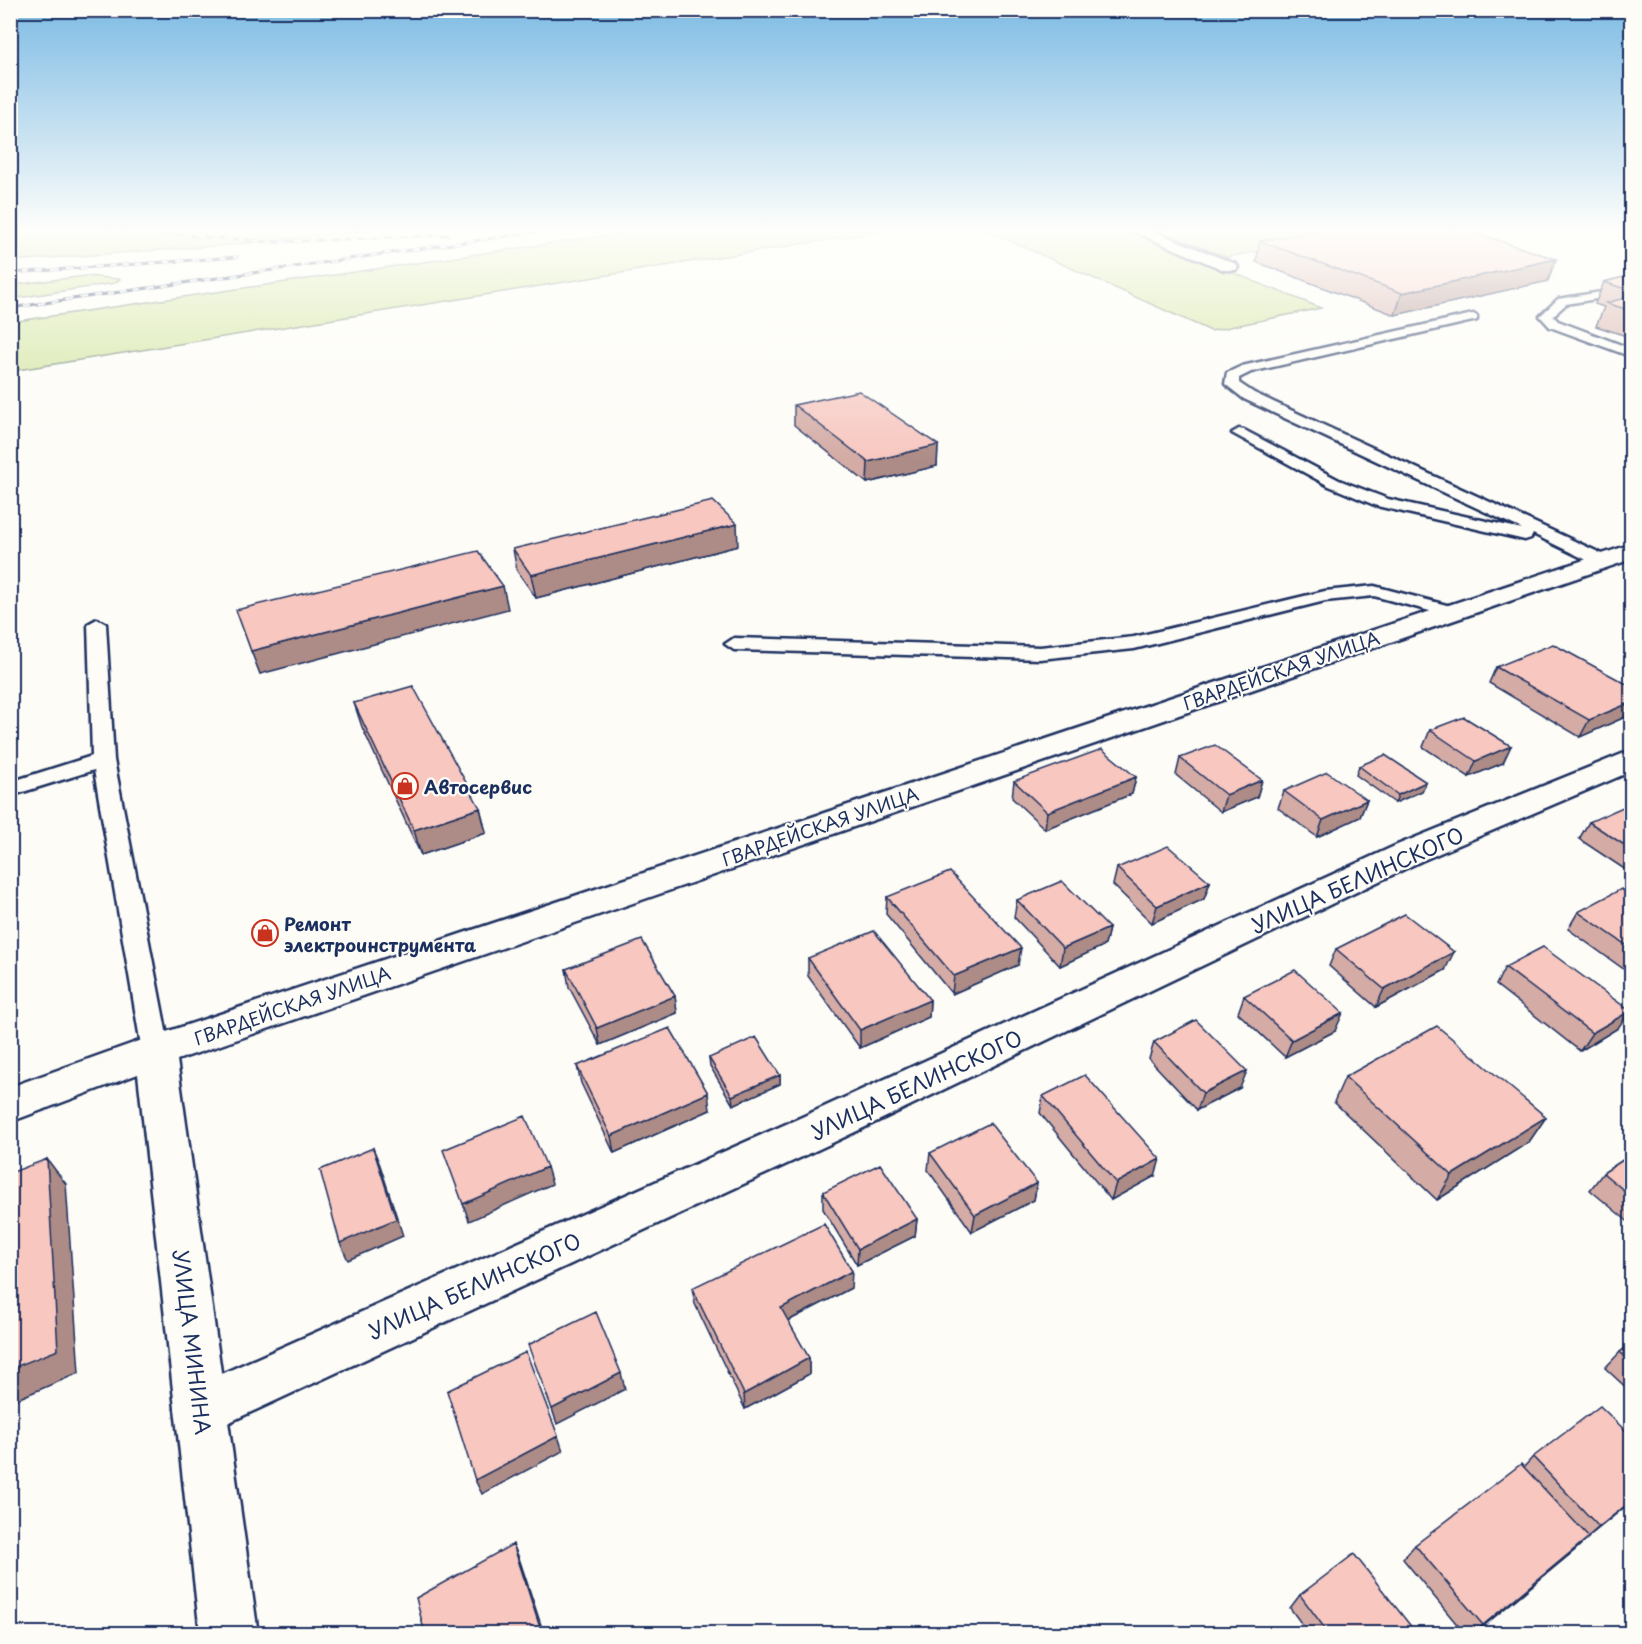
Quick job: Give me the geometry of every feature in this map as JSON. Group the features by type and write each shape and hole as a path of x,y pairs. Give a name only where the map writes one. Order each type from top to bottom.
{"street":[{"name":"ГВАРДЕЙСКАЯ УЛИЦА","path":"10,1105 156,1051 1623,555"},
{"name":"УЛИЦА БЕЛИНСКОГО","path":"201,1409 818,1130 1409,853 1632,759"},
{"name":"УЛИЦА МИНИНА","path":"156,1051 229,1634"}],"lane":[{"path":"1556,307 1546,316 1565,328 1632,353"},
{"path":"1473,318 1247,369 1232,376 1232,384 1249,396 1571,545"},
{"path":"1239,433 1334,483 1383,502 1623,555"},
{"path":"734,644 1040,652 1134,643 1325,596 1374,591 1452,612"},
{"path":"97,624 104,760 156,1051"},
{"path":"10,789 104,760"}],"green space":[{"path":"116,307 411,307 11,371 11,322"},
{"path":"1157,307 1321,308 1211,331"}],"building":[{"path":"1618,307 1632,307 1632,311"},
{"path":"859,391 938,445 868,462 794,405"},
{"path":"713,501 737,524 531,575 513,549"},
{"path":"478,551 503,586 251,651 236,610"},
{"path":"1553,644 1632,687 1632,702 1589,720 1496,667"},
{"path":"413,686 480,808 414,830 354,703"},
{"path":"1464,717 1511,746 1476,761 1430,730"},
{"path":"1215,745 1262,780 1226,795 1180,758"},
{"path":"1102,749 1136,777 1047,812 1014,781"},
{"path":"1385,755 1426,782 1398,795 1359,766"},
{"path":"1327,772 1367,800 1323,820 1284,791"},
{"path":"1625,806 1632,810 1632,850 1589,822"},
{"path":"1168,846 1210,882 1157,906 1117,868"},
{"path":"950,872 1021,948 954,976 887,897"},
{"path":"1062,881 1109,928 1063,948 1017,900"},
{"path":"1621,889 1632,896 1632,949 1578,912"},
{"path":"1405,914 1454,952 1384,989 1336,949"},
{"path":"874,931 930,1000 860,1030 808,958"},
{"path":"642,940 675,996 597,1028 566,969"},
{"path":"1543,947 1630,1011 1592,1033 1505,967"},
{"path":"1295,970 1343,1013 1292,1040 1244,996"},
{"path":"1196,1020 1247,1071 1203,1093 1154,1042"},
{"path":"1437,1026 1546,1117 1452,1175 1345,1077"},
{"path":"670,1028 708,1093 611,1136 577,1066"},
{"path":"756,1037 780,1075 732,1096 709,1058"},
{"path":"1085,1075 1160,1159 1116,1183 1043,1096"},
{"path":"525,1116 547,1167 463,1204 443,1150"},
{"path":"990,1123 1037,1183 975,1215 930,1153"},
{"path":"373,1148 396,1219 340,1243 320,1170"},
{"path":"1632,1154 1632,1197 1603,1173"},
{"path":"47,1159 58,1350 10,1369 10,1173"},
{"path":"880,1164 917,1219 858,1249 823,1192"},
{"path":"824,1224 852,1271 781,1308 809,1358 744,1394 692,1288"},
{"path":"596,1312 621,1373 552,1409 528,1345"},
{"path":"1632,1343 1632,1363 1620,1352"},
{"path":"526,1352 558,1436 475,1480 447,1391"},
{"path":"1600,1406 1632,1437 1632,1500 1599,1527 1533,1457"},
{"path":"1521,1464 1589,1537 1483,1625 1415,1545"},
{"path":"513,1544 542,1634 425,1634 416,1598"},
{"path":"1354,1554 1417,1634 1329,1634 1300,1595"},
{"path":"1245,1627 1249,1634 1237,1634"}],"railway":[{"path":"10,308 19,307"}],"place":[{"name":"Автосервис","path":"405,786"},
{"name":"Ремонт электроинструмента","path":"265,933"}]}
